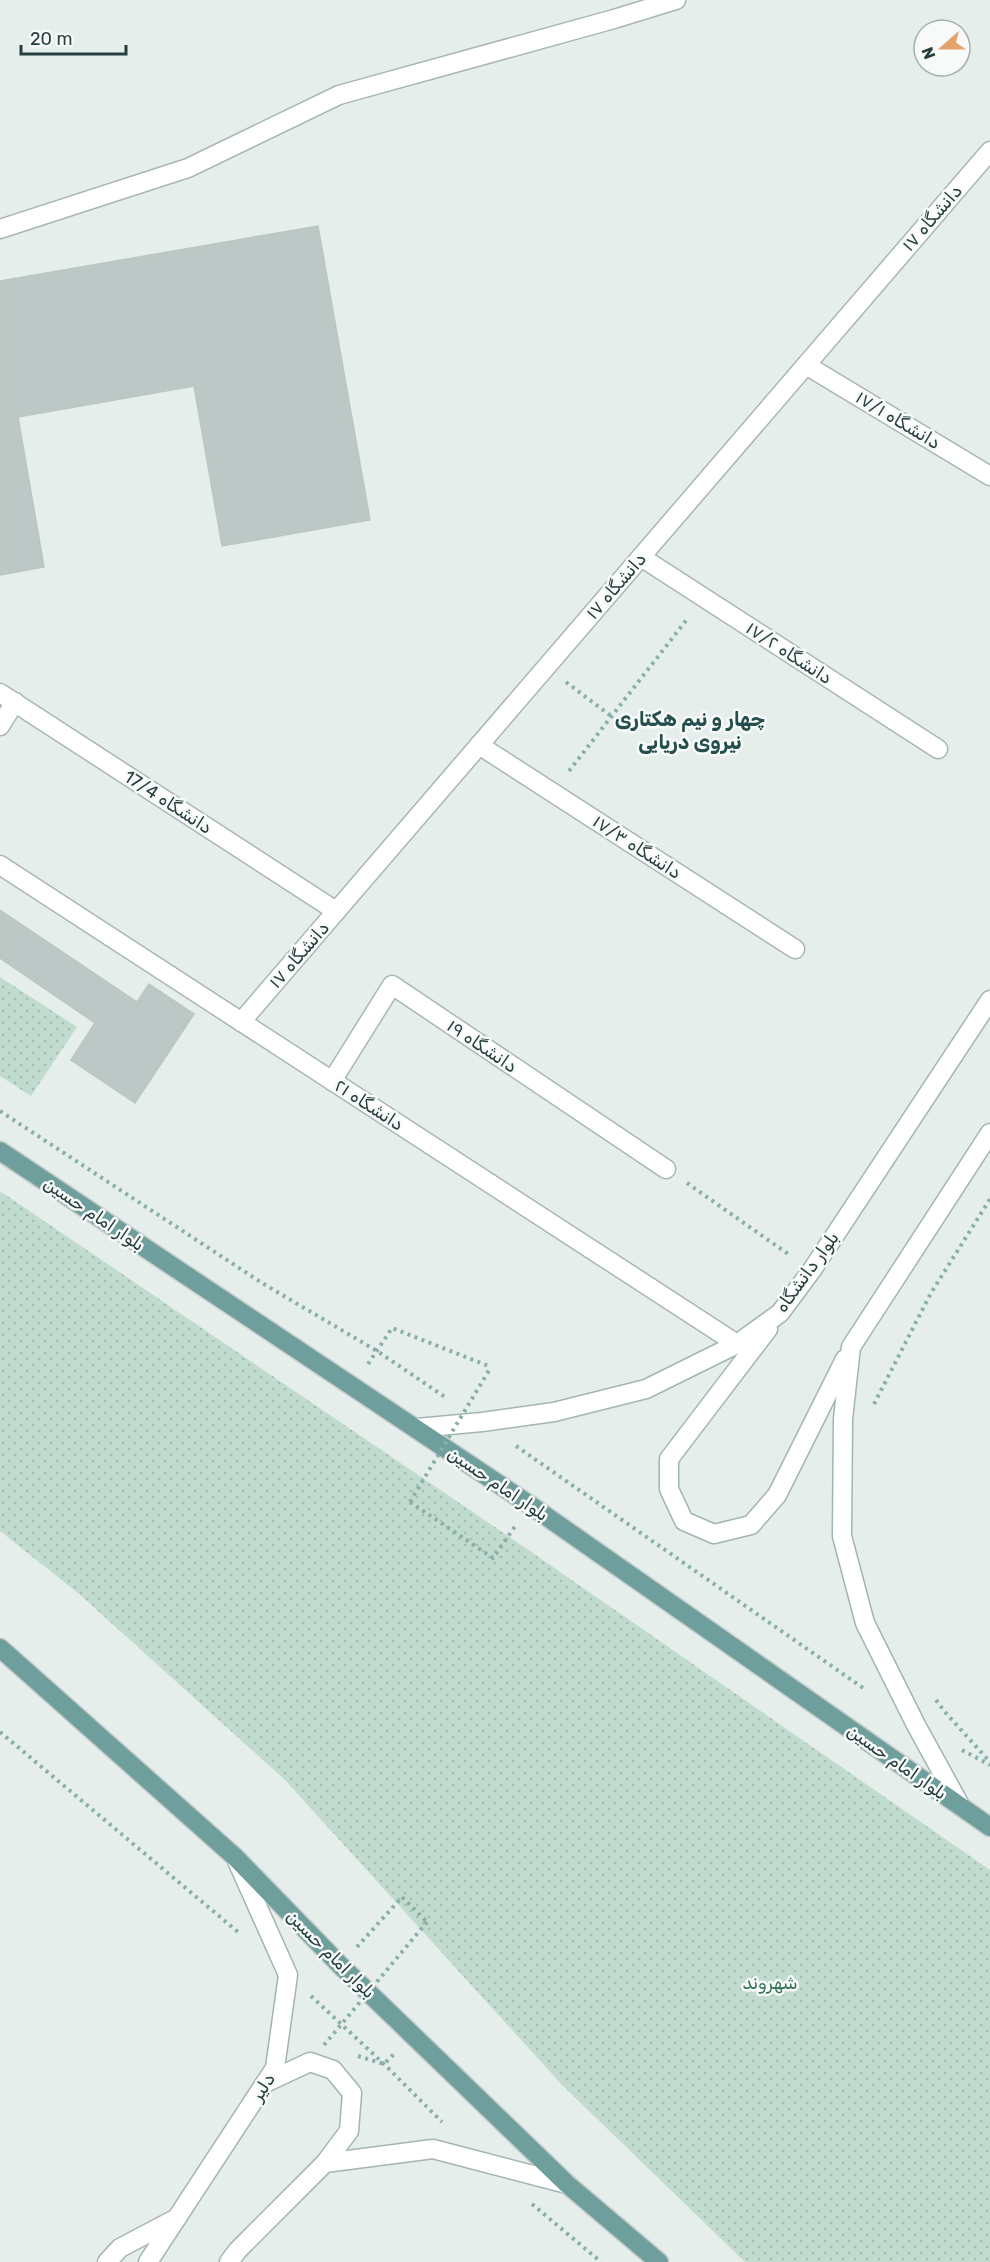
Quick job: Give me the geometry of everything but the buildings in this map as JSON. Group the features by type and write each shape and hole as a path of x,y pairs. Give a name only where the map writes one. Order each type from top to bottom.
{"main road":[{"name":"بلوار امام حسین","path":"0,1151 530,1505 990,1827"},
{"name":"بلوار امام حسین","path":"0,1648 236,1857 341,1966 567,2184 659,2262"}],"street":[{"path":"0,229 188,168 339,95 676,0"},
{"name":"دانشگاه ۱۷","path":"241,1022 990,151"},
{"name":"دانشگاه ۱۷/۱","path":"806,365 990,476"},
{"name":"دانشگاه ۱۷/۲","path":"641,557 938,749"},
{"path":"0,726 7,698"},
{"name":"دانشگاه 17/4","path":"7,698 336,911"},
{"name":"دانشگاه ۱۷/۳","path":"479,745 795,950"},
{"name":"دانشگاه ۲۱","path":"0,865 737,1344"},
{"name":"دانشگاه ۱۹","path":"332,1081 392,985 666,1169"},
{"name":"بلوار دانشگاه","path":"417,1428 554,1412 646,1389 737,1344 780,1313 812,1270 990,1000"},
{"path":"780,1313 669,1459 669,1489 684,1521 714,1534 751,1525 777,1495 851,1347 990,1133"},
{"path":"851,1347 843,1419 842,1536 865,1623 916,1725 962,1807"},
{"name":"دلیر","path":"148,2262 275,2068 288,1975 236,1857"},
{"path":"230,2262 238,2250 325,2163 349,2131 352,2093 333,2070 310,2062 265,2083"},
{"path":"325,2163 433,2149 567,2184"},
{"path":"107,2262 120,2248 177,2218"}],"path":[{"path":"552,793 704,597"},
{"path":"546,667 611,716"},
{"path":"666,1169 812,1270"},
{"path":"872,1413 874,1402 931,1293 990,1199"},
{"path":"353,1387 392,1328 491,1367 410,1502 493,1558 530,1505"},
{"path":"932,1693 945,1712 990,1762"},
{"path":"324,2045 427,1922 402,1897 341,1966"}],"green space":[{"path":"0,977 77,1027 31,1096 0,1076"},
{"name":"شهروند","path":"0,1191 514,1540 990,1870 990,2262 745,2262 563,2086 285,1780 78,1593 0,1531"}],"district":[{"name":"چهار و نیم هکتاری نیروی دریایی","path":"690,730"}]}
